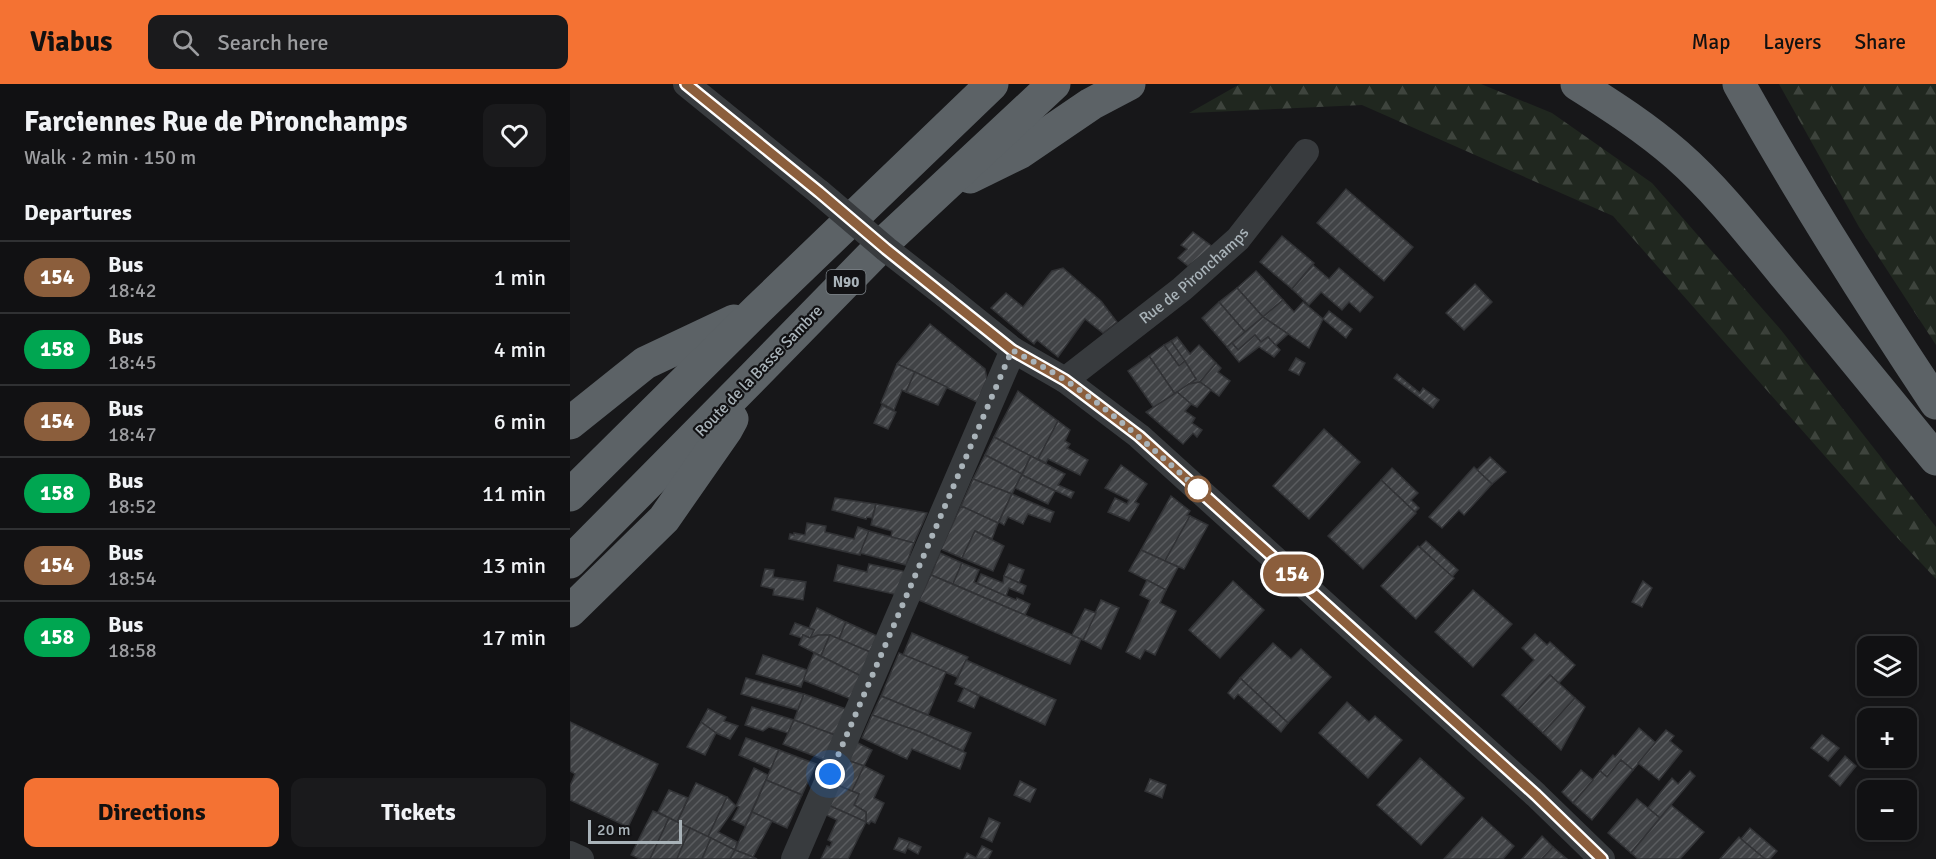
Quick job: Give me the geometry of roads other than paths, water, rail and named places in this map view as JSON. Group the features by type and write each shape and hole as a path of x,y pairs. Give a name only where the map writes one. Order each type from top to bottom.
{"highway":[{"name":"Route de la Basse Sambre","path":"570,562 889,238 1054,84"},
{"path":"941,190 1020,153 1091,104 1129,84"},
{"path":"1578,84 1649,132 1707,184 1846,348 1936,459"},
{"path":"1739,84 1798,187 1936,403"},
{"name":"N90","path":"570,495 987,88"},
{"path":"570,423 645,363 757,310"},
{"path":"570,611 664,519 726,430 753,377"}],"street":[{"path":"686,84 1012,350 1065,380 1139,436 1536,795 1602,859"},
{"name":"Rue de Pironchamps","path":"1065,380 1182,289 1238,239 1306,152"},
{"path":"794,859 1012,350"},
{"path":"570,854 581,859"}]}
